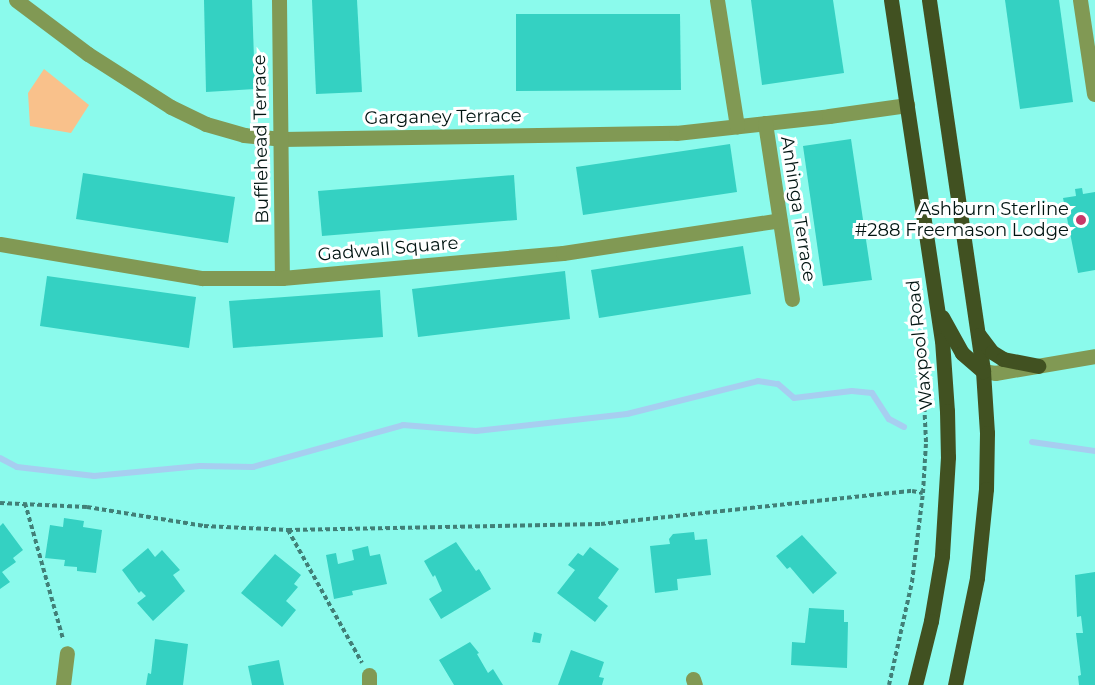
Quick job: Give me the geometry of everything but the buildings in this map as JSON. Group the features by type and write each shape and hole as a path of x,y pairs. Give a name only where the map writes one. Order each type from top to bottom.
{"main road":[{"name":"Waxpool Road","path":"891,0 937,306 947,411 946,504 938,586 915,685"},
{"path":"929,0 983,371 987,433 987,489 977,578 955,685"},
{"path":"937,306 962,353 983,371"},
{"path":"977,333 992,352 1010,362 1038,366"}],"street":[{"name":"Garganey Terrace","path":"16,0 88,54 171,108 206,124 244,135 281,139 676,133 907,105"},
{"name":"Bufflehead Terrace","path":"279,0 282,278"},
{"path":"717,0 737,126"},
{"path":"1080,0 1092,55 1094,94"},
{"name":"Anhinga Terrace","path":"765,123 792,299"},
{"name":"Gadwall Square","path":"0,244 202,278 282,278 563,253 780,220"},
{"path":"983,371 995,373 1095,356"},
{"path":"63,685 66,653"}],"path":[{"path":"888,685 912,582 923,493 926,442 923,378 918,339"},
{"path":"0,503 87,507 204,526 288,530 601,524 912,491 923,493"},
{"path":"25,503 66,653"},
{"path":"288,530 369,680"}],"shaded area":[{"path":"44,69 89,105 71,133 30,126 28,93"}],"waterway":[{"path":"0,458 17,467 94,476 200,466 253,467 403,425 476,431 627,414 758,381 778,384 794,398 852,391 872,393 889,419 904,427"},
{"path":"1032,442 1095,451"}],"place":[{"name":"Ashburn Sterline #288 Freemason Lodge","path":"1081,220"}]}
